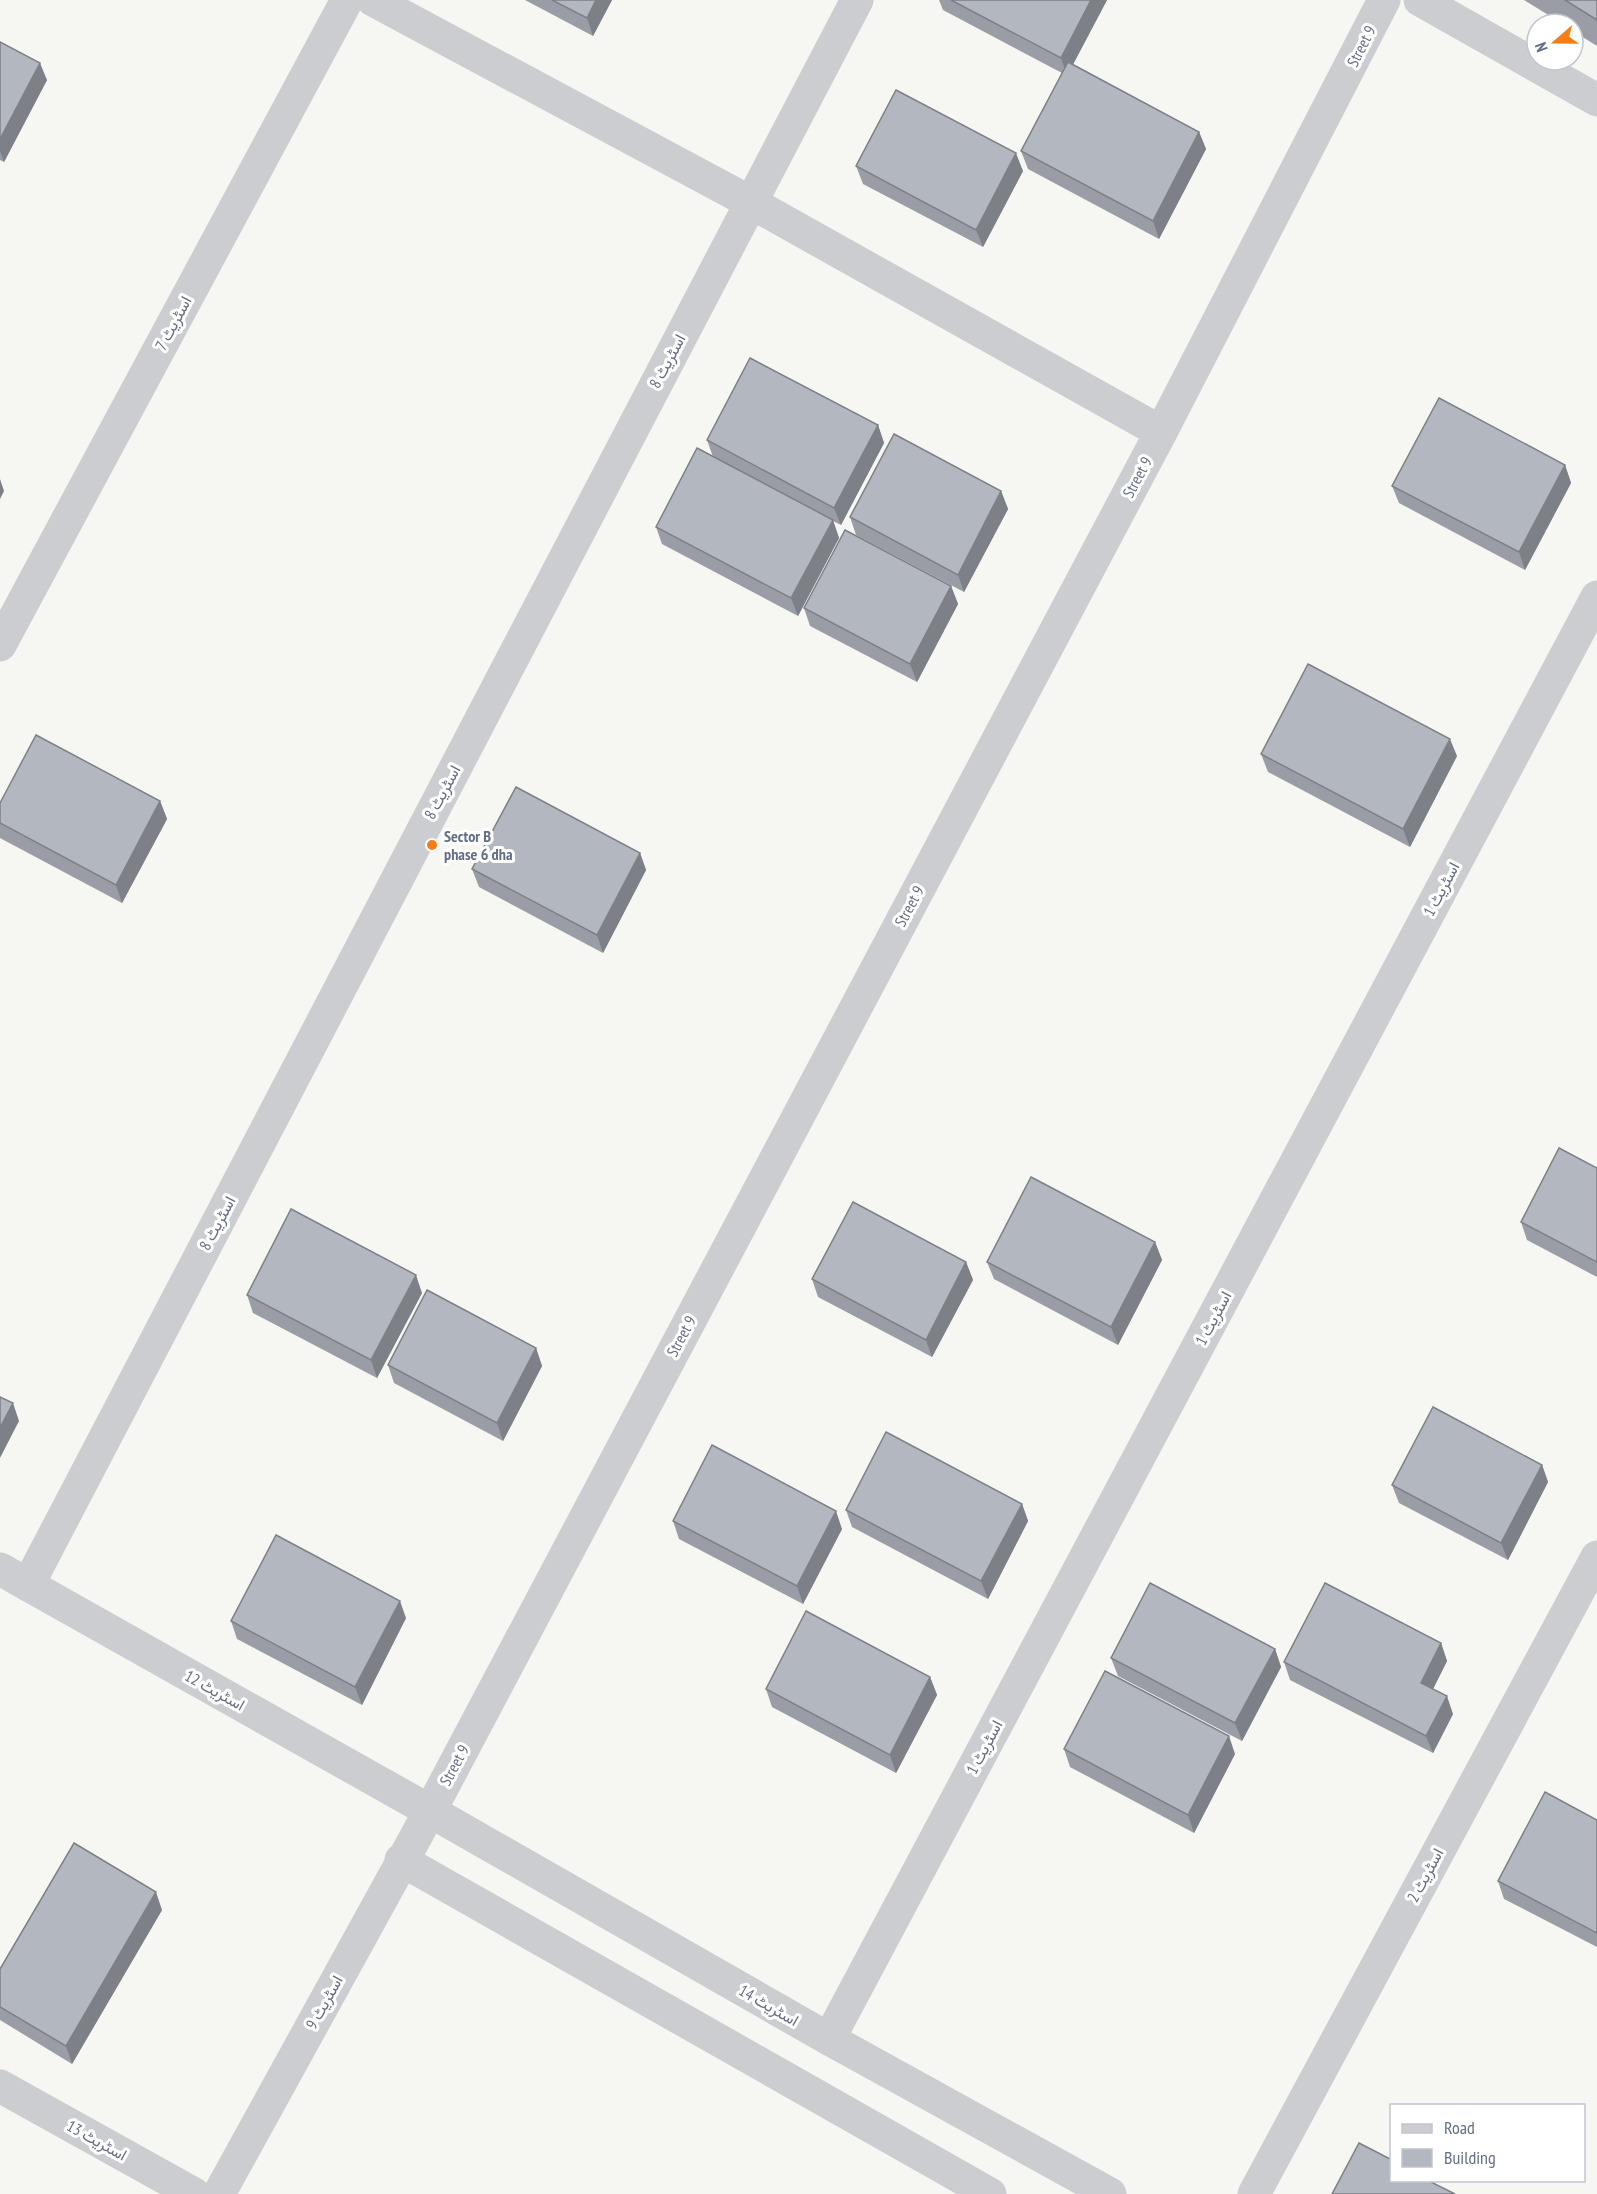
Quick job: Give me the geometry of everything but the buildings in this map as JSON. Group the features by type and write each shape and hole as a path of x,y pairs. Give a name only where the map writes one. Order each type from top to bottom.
{"street":[{"name":"اسٹریٹ 7","path":"0,645 347,0"},
{"path":"373,0 750,202 1161,432"},
{"name":"اسٹریٹ 8","path":"28,1585 857,0"},
{"name":"Street 9","path":"430,1810 1161,432 1384,0"},
{"path":"1420,0 1597,100"},
{"name":"اسٹریٹ 1","path":"829,2039 1597,597"},
{"name":"اسٹریٹ 2","path":"1254,2194 1597,1557"},
{"name":"اسٹریٹ 12","path":"0,1569 430,1810"},
{"name":"اسٹریٹ 9","path":"219,2194 430,1810"},
{"name":"اسٹریٹ 14","path":"430,1810 829,2039 1110,2194"},
{"path":"401,1860 990,2194"},
{"name":"اسٹریٹ 13","path":"0,2086 194,2194"}],"place":[{"name":"Sector B phase 6 dha","path":"432,845"}]}
